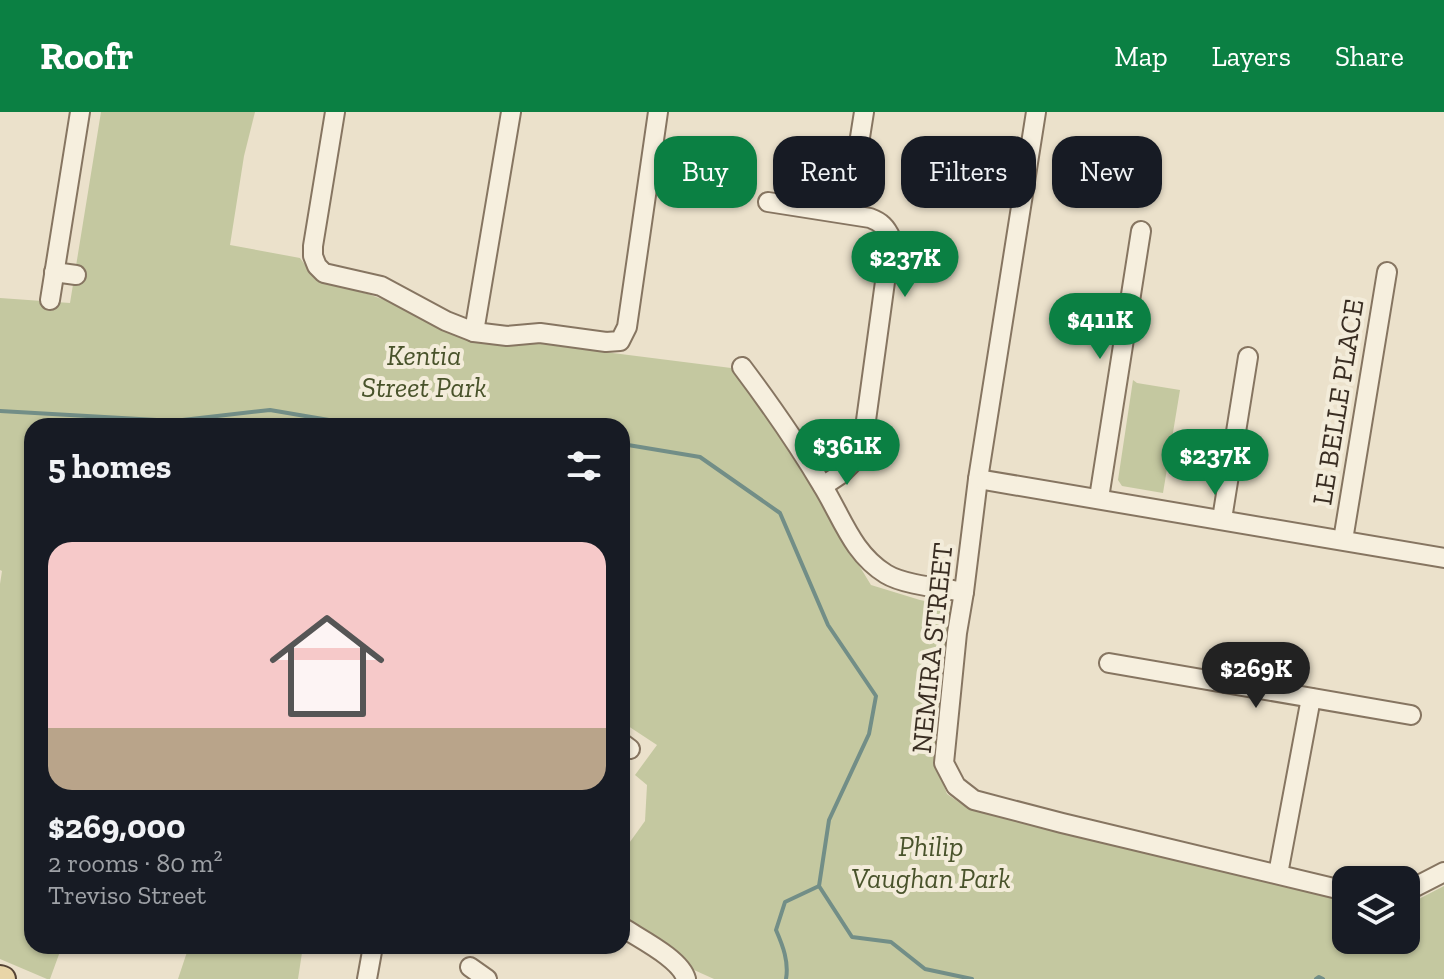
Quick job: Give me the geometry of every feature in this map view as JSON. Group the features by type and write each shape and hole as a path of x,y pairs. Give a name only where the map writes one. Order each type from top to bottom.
{"street":[{"path":"50,300 80,112"},
{"path":"335,112 313,246 317,266 324,273 381,286 446,321 474,332 507,336 540,333 606,342 620,341 627,327 658,112"},
{"path":"474,332 511,112"},
{"path":"848,213 864,112"},
{"name":"NEMIRA STREET","path":"1036,112 978,479 957,633 944,763 956,786 974,800 1332,888"},
{"path":"768,202 848,213 880,222 891,238 859,456 823,486"},
{"path":"1099,498 1141,231"},
{"path":"54,272 76,275"},
{"name":"LE BELLE PLACE","path":"1343,540 1387,272"},
{"path":"1222,519 1248,357"},
{"path":"742,367 823,486 836,514 867,560 889,576 964,592"},
{"path":"978,479 1444,558"},
{"path":"1109,663 1411,715"},
{"path":"1278,874 1311,698"},
{"path":"1420,884 1444,872"},
{"path":"630,932 674,961 684,971 686,979"},
{"path":"367,979 372,954"},
{"path":"470,967 487,979"}],"green space":[{"path":"101,112 255,112 244,156 230,245 300,258 314,277 329,284 368,294 486,337 739,369 871,585 954,607 938,769 947,794 969,809 1332,894 1332,954 1420,954 1420,898 1444,886 1444,979 714,979 694,970 630,923 630,842 645,821 647,785 635,775 657,745 630,727 630,418 24,418 24,954 59,954 50,979 0,959 0,298 70,303"},
{"path":"1133,380 1180,390 1163,493 1122,486 1118,480"},
{"path":"186,954 302,954 298,979 178,979"}],"waterway":[{"path":"200,418 270,410 317,418"},
{"path":"0,411 122,418"},
{"path":"630,445 700,457 780,513 828,625 876,696 869,734 829,820 819,886 852,937 891,942 925,969 972,979"},
{"path":"786,979 786,960 776,930 785,902 819,886"},
{"path":"1316,979 1323,979"}],"park label":[{"name":"Kentia Street Park","path":"424,371"},
{"name":"Philip Vaughan Park","path":"931,862"}]}
